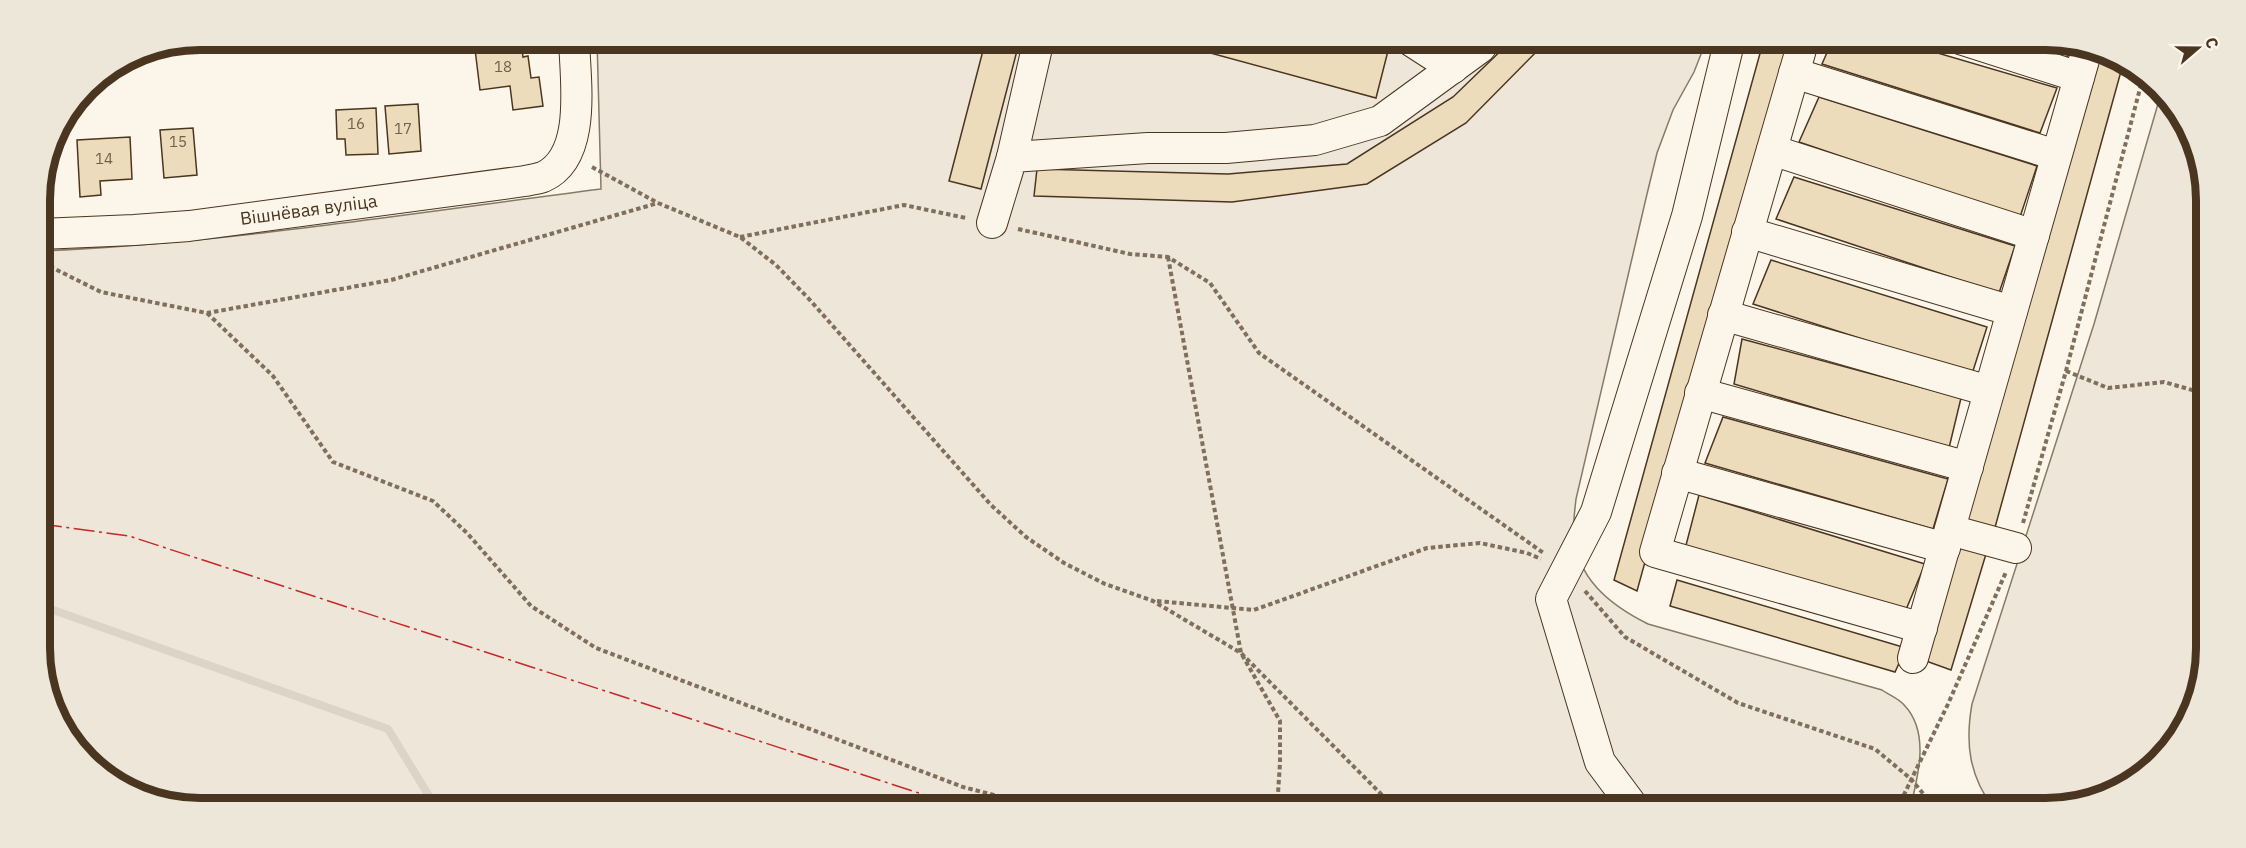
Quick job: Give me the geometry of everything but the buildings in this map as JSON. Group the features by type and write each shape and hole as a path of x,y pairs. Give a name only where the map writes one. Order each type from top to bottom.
{"street":[{"path":"567,153 573,136 575,119 574,50"},
{"path":"992,223 1012,157 1036,50"},
{"path":"1425,50 1453,68"},
{"path":"1012,157 1148,148 1226,148 1315,140 1380,121 1477,50"},
{"path":"1627,798 1600,762 1551,599 1596,512 1687,216 1727,50"},
{"path":"1801,50 1655,552 1922,628"},
{"path":"1994,50 2079,77"},
{"path":"1913,658 2086,55"},
{"path":"1794,74 2056,155"},
{"path":"1772,150 2034,235"},
{"name":"Вішнёвая вуліца","path":"50,234 189,225 525,182 543,176 557,166 567,153"},
{"path":"1747,232 2012,311"},
{"path":"1723,315 1989,391"},
{"path":"1700,393 1968,467"},
{"path":"1677,473 1948,539 2016,548"}],"path":[{"path":"1902,798 1948,704 2016,548 2066,371 2141,83"},
{"path":"567,153 658,203 740,237 776,265 809,299 991,505 1026,537 1064,563 1105,584 1153,601 1241,653 1385,798"},
{"path":"50,266 101,292 207,312 391,280 658,203"},
{"path":"740,237 904,205 1130,254 1168,256 1210,283 1259,353 1566,569 1624,637 1738,703 1875,749 1911,779 1927,798"},
{"path":"1168,256 1241,653 1280,721 1278,798"},
{"path":"207,312 273,376 333,462 432,501 467,533 531,606 596,648 963,787 1006,798"},
{"path":"2066,371 2108,388 2164,382 2196,391"},
{"path":"1153,601 1254,610 1427,548 1480,543 1527,553 1566,569"}],"shaded area":[{"path":"597,50 1703,50 1694,72 1673,110 1657,153 1576,499 1574,523 1576,548 1581,563 1597,588 1608,599 1648,624 1882,690 1900,701 1913,717 1920,742 1919,769 1913,798 199,798 170,796 151,791 116,773 101,761 75,732 65,715 57,697 51,668 50,250 251,234 601,189"},
{"path":"2159,100 2185,142 2195,180 2196,199 2196,649 2189,697 2171,732 2153,755 2138,768 2104,787 2076,796 2056,798 1987,798 1974,772 1971,759 1969,732 1972,704 2094,324"}],"waterway":[{"path":"50,609 388,729 430,798"}],"power":[{"path":"50,525 129,536 934,798"}]}
